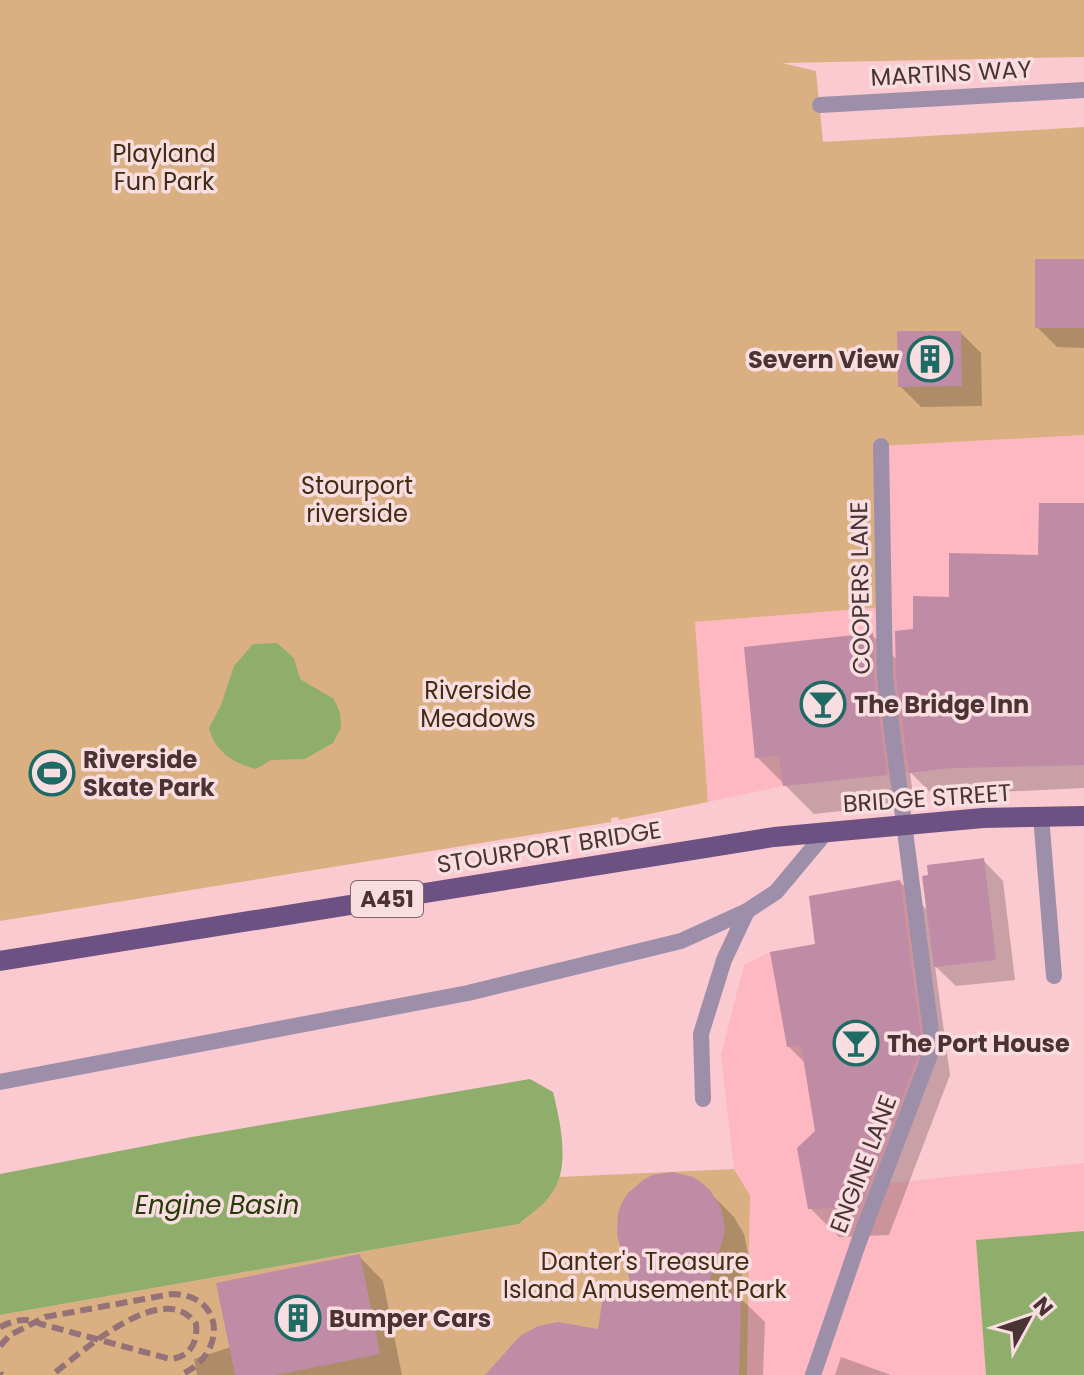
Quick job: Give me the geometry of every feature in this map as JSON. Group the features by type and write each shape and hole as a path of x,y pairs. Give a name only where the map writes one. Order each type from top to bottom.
{"main road":[{"name":"BRIDGE STREET","path":"774,837 903,824 1084,816"},
{"name":"STOURPORT BRIDGE","path":"0,961 774,837"}],"street":[{"name":"MARTINS WAY","path":"820,105 1084,90"},
{"name":"COOPERS LANE","path":"881,446 885,677 903,824"},
{"path":"1041,816 1054,976"},
{"name":"ENGINE LANE","path":"813,1375 858,1244 933,1047 913,877 903,824"},
{"path":"0,1082 468,993 681,941 747,911 776,892 827,831"},
{"path":"703,1099 701,1034 724,960 747,911"}],"shaded area":[{"path":"1084,435 1084,765 952,768 783,786 708,802 695,622 883,607 881,446"},
{"path":"913,877 933,1047 882,1184 1084,1163 1084,1231 977,1240 986,1375 747,1375 750,1195 734,1169 721,1055 744,965 770,952 815,944 809,896"}],"green space":[{"name":"Stourport riverside","path":"0,0 1084,0 1084,57 782,63 816,71 823,142 1084,127 1084,435 881,446 884,607 695,622 708,802 619,820 618,817 611,818 611,822 0,921"},
{"name":"Danter's Treasure Island Amusement Park","path":"734,1169 750,1195 747,1375 0,1375 0,1315 519,1224 552,1194 559,1177"}],"water":[{"path":"277,643 294,658 300,679 334,699 340,713 341,728 333,743 305,759 271,760 256,769 226,755 209,728 221,705 234,666 253,644"},
{"name":"Engine Basin","path":"530,1079 553,1092 563,1157 558,1182 552,1193 519,1224 0,1315 0,1174 192,1137"},
{"path":"1084,1231 1084,1375 986,1375 976,1240"}],"building":[{"path":"1035,259 1084,259 1084,328 1035,328"},
{"name":"Severn View","path":"897,331 961,331 962,386 898,387"},
{"path":"1039,503 1084,503 1084,765 948,768 909,773 896,676 895,631 913,629 913,596 949,597 949,553 1038,555"},
{"name":"The Bridge Inn","path":"873,633 874,678 887,775 783,786 779,755 755,758 744,647"},
{"path":"984,858 996,960 934,967 922,876 928,875 927,865"},
{"name":"The Port House","path":"900,880 922,1046 860,1207 808,1209 797,1148 815,1131 801,1045 787,1047 770,952 815,944 809,896"},
{"path":"673,1172 693,1177 702,1183 721,1208 725,1229 705,1295 741,1296 739,1375 485,1375 520,1336 538,1326 558,1322 598,1329 605,1284 632,1288 617,1235 618,1213 622,1203 643,1180 652,1175"},
{"name":"Bumper Cars","path":"360,1254 380,1354 276,1375 235,1375 216,1283"}],"railway":[{"path":"0,1346 10,1335 45,1317 172,1294 190,1297 203,1304 211,1315 214,1328 206,1354 195,1366 180,1375"},
{"path":"0,1327 25,1320 30,1321 41,1324 170,1359 183,1355 191,1348 196,1337 196,1324 182,1312 164,1309 144,1313 102,1336 83,1351 52,1375"}],"place":[{"name":"Severn View","path":"930,359"},
{"name":"The Bridge Inn","path":"823,704"},
{"name":"Riverside Skate Park","path":"52,773"},
{"name":"The Port House","path":"856,1043"},
{"name":"Bumper Cars","path":"298,1318"}],"park label":[{"name":"Playland Fun Park","path":"164,167"},
{"name":"Riverside Meadows","path":"478,704"}]}
